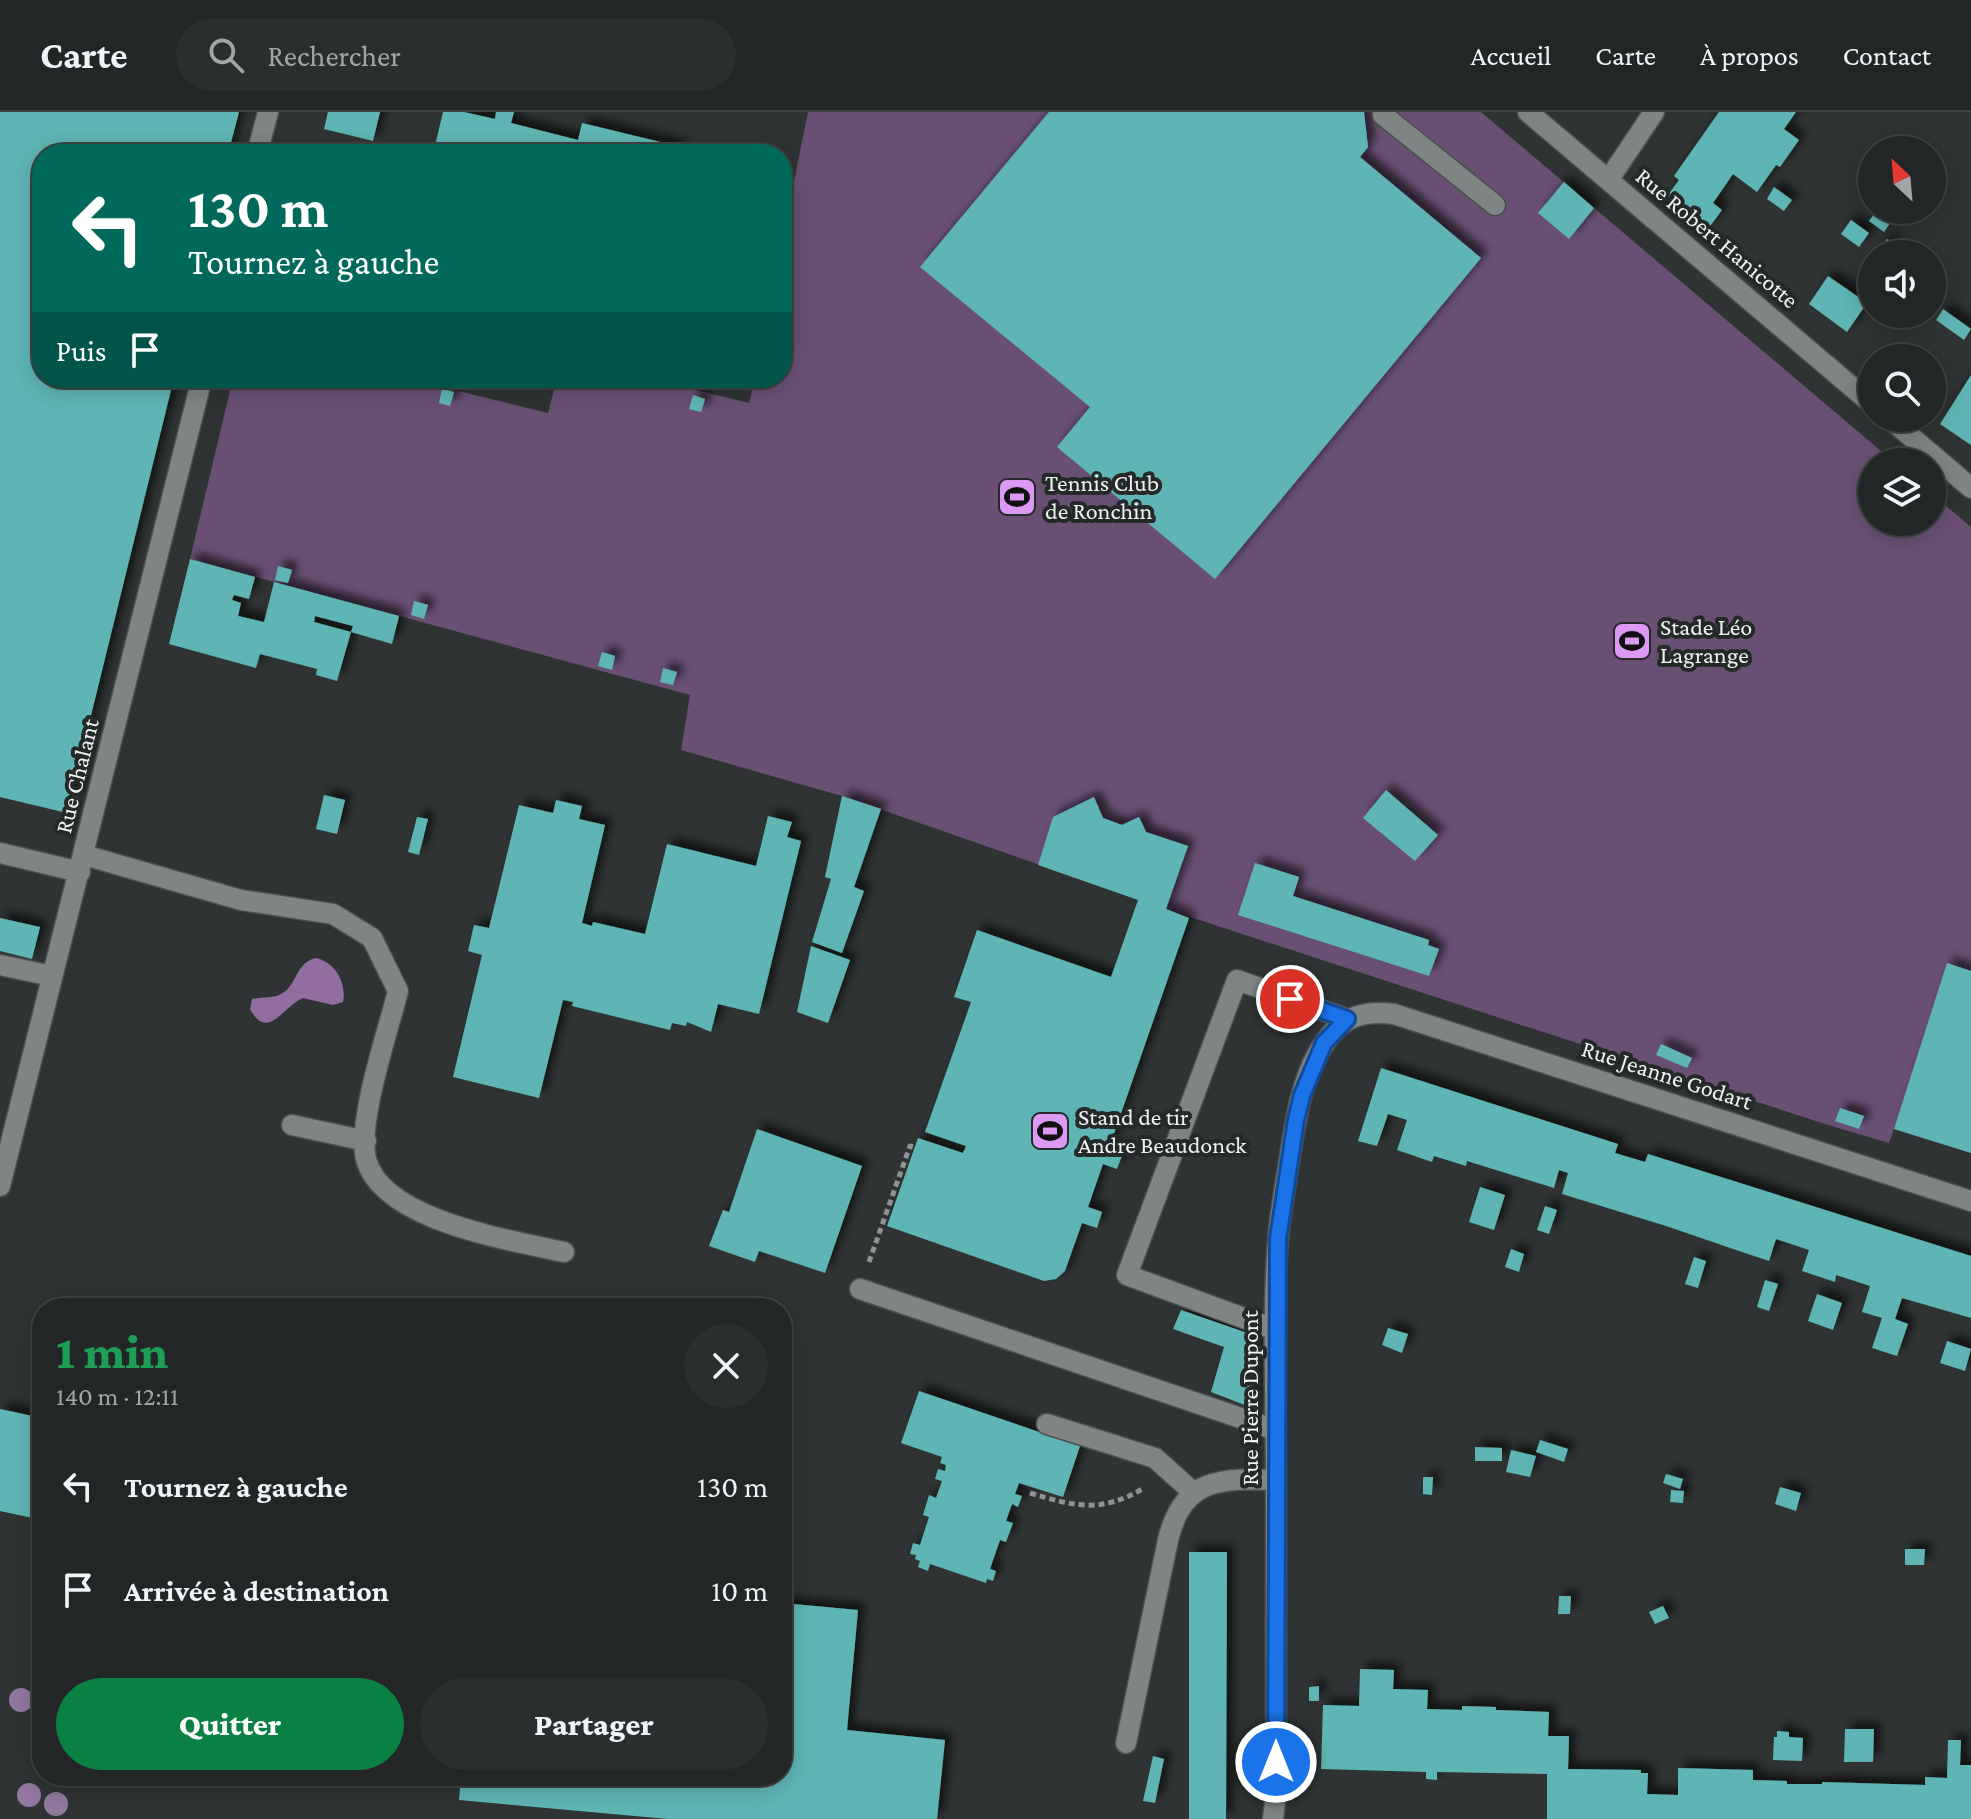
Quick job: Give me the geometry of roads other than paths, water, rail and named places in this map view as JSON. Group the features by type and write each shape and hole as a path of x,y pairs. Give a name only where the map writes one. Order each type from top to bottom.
{"street":[{"path":"260,144 268,112"},
{"path":"1386,112 1383,115 1495,205"},
{"name":"Rue Robert Hanicotte","path":"1528,112 1858,392"},
{"path":"1609,179 1654,112"},
{"name":"Rue Chalant","path":"0,1186 5,1146 82,863 200,388"},
{"path":"1905,432 1971,488"},
{"path":"0,853 82,863 241,900 333,914 372,938 398,991 365,1121 366,1160 386,1192 452,1227 564,1252"},
{"path":"0,965 52,976"},
{"path":"1276,1330 1127,1275 1237,980 1347,1019"},
{"name":"Rue Jeanne Godart","path":"1347,1019 1369,1013 1394,1014 1971,1201"},
{"name":"Rue Pierre Dupont","path":"1273,1819 1276,1793 1278,1239 1296,1120 1313,1065 1324,1043 1347,1019"},
{"path":"292,1125 366,1141"},
{"path":"860,1289 1276,1430"},
{"path":"1047,1424 1155,1458 1194,1493"},
{"path":"1126,1743 1172,1524 1180,1509 1194,1493 1211,1483 1229,1478 1276,1480"},
{"name":"Rue Pierre Dupont","path":"1276,1793 1288,1819"}],"place":[{"name":"Tennis Club de Ronchin","path":"1017,497"},
{"name":"Stade Léo Lagrange","path":"1632,641"},
{"name":"Stand de tir Andre Beaudonck","path":"1050,1131"}]}
